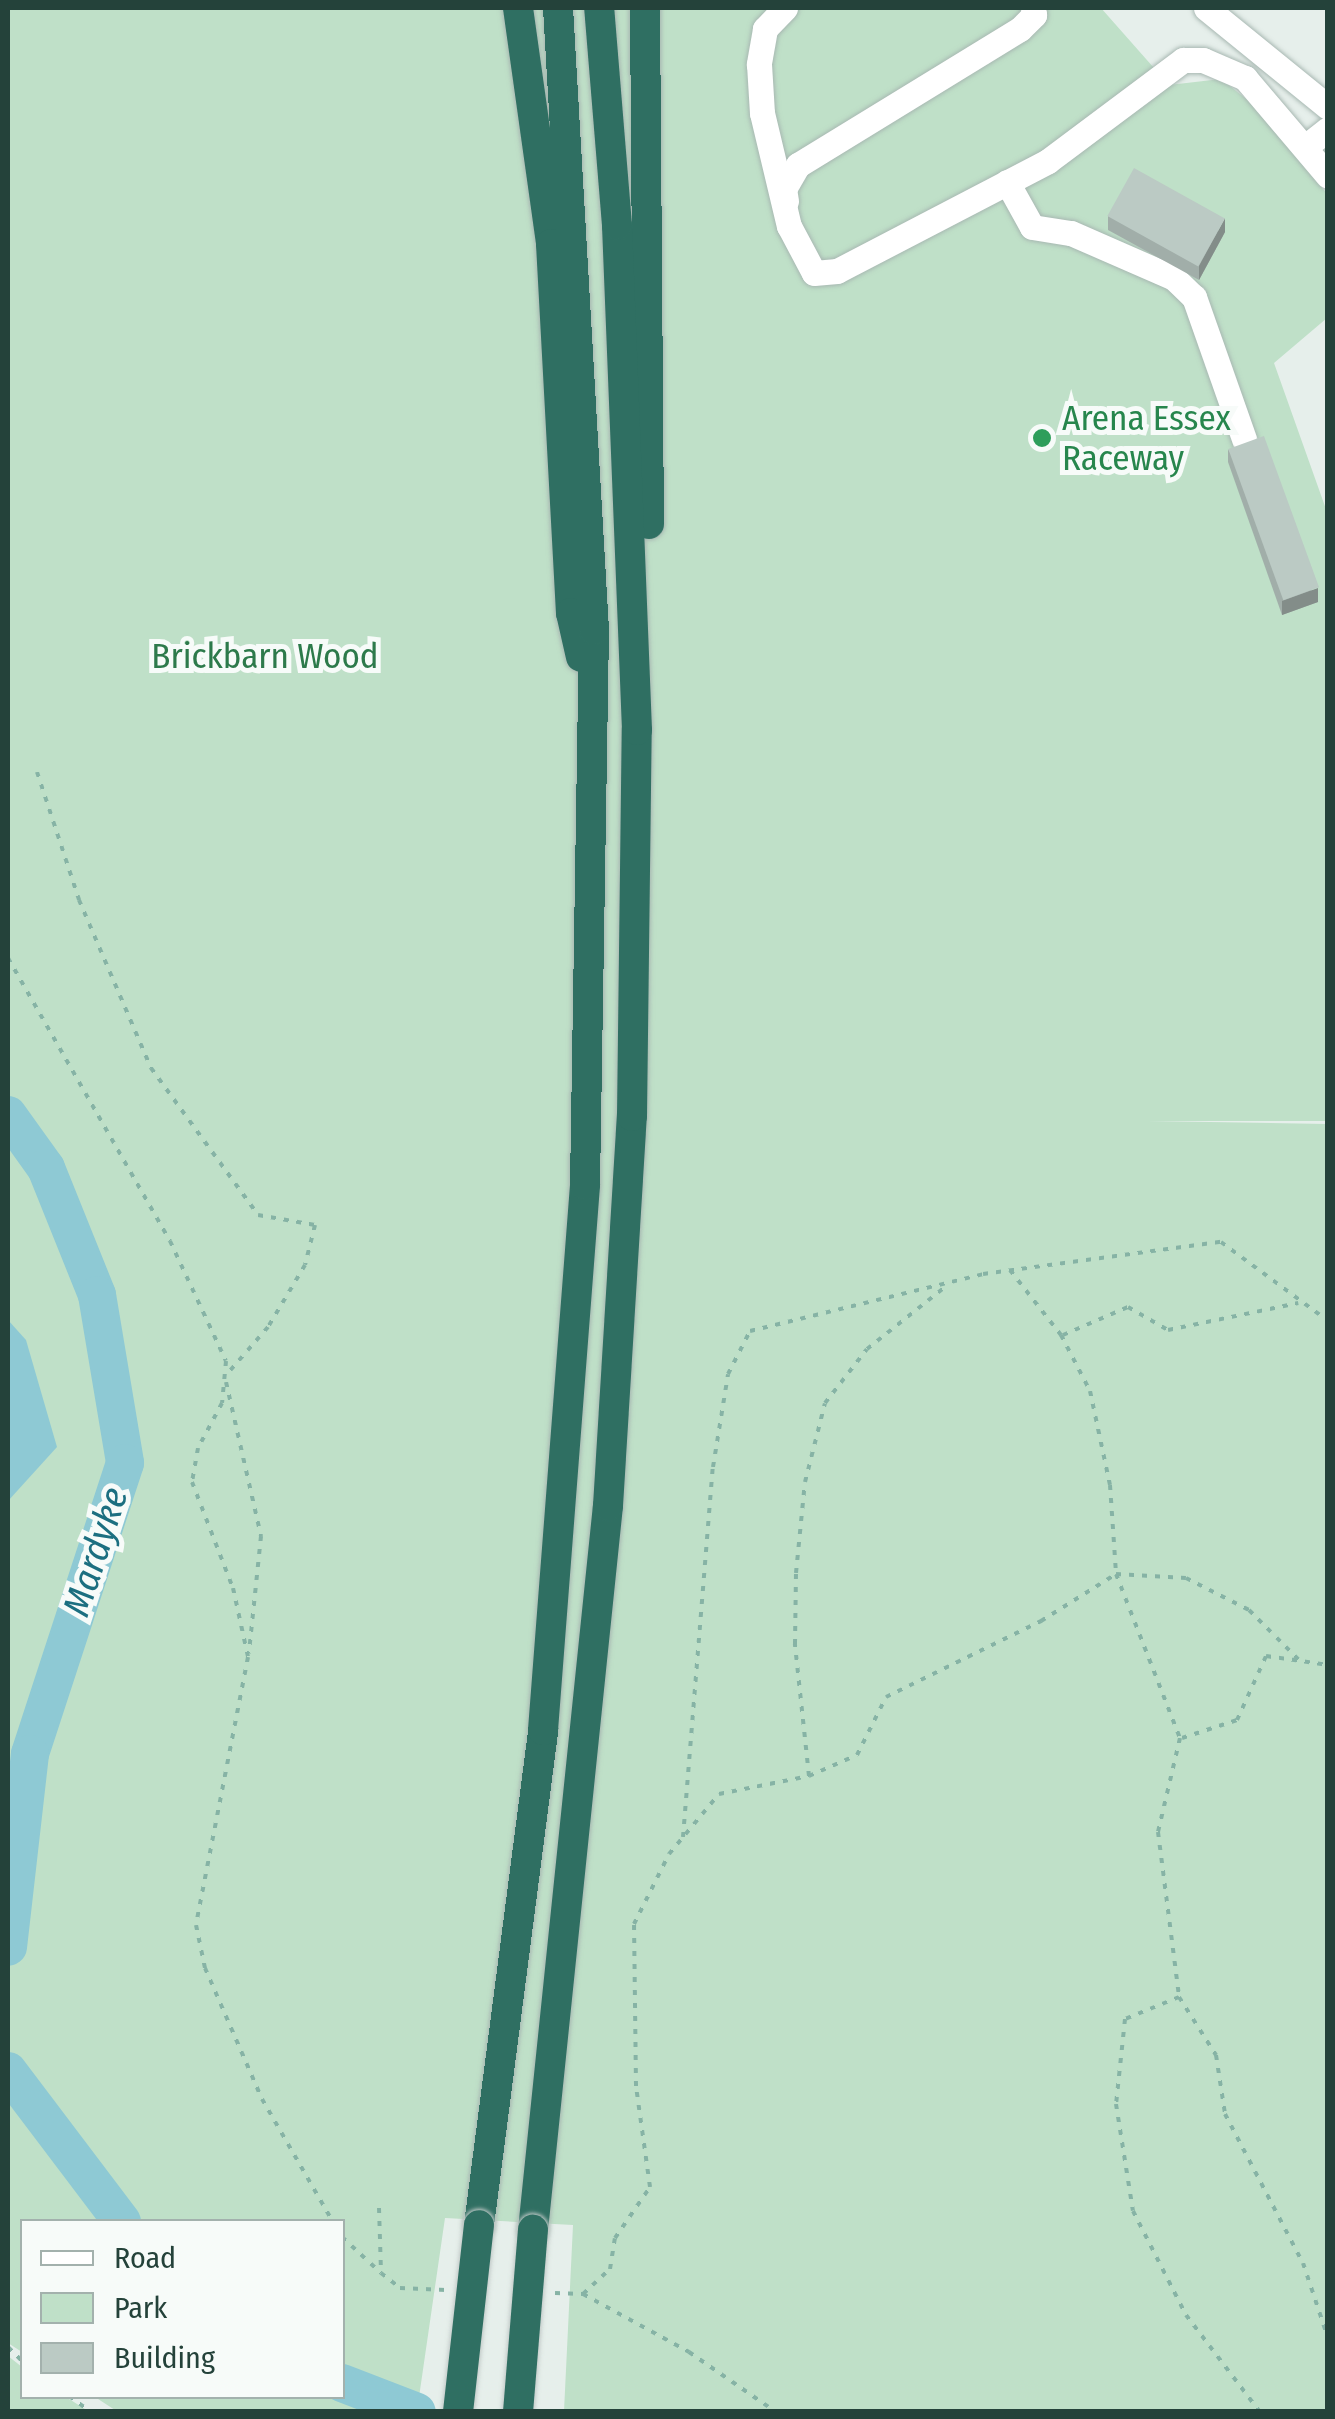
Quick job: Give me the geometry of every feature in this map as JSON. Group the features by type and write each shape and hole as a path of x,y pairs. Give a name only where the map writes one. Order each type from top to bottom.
{"highway":[{"path":"518,8 551,244 571,614 592,709"},
{"path":"458,2412 543,1730 585,1185 592,709 586,422 558,8"},
{"path":"518,2412 533,2230 608,1506 632,1116 637,730 617,225 599,8"},
{"path":"637,730 649,610 645,8"}],"lane":[{"path":"786,8 765,29 759,64 762,114 790,226 814,273 837,271 1048,161 1183,60 1203,60 1245,78 1328,176"},
{"path":"790,226 784,189 798,165 1020,28 1034,15 1032,8"},
{"path":"1206,8 1328,107"},
{"path":"1305,147 1328,129"},
{"path":"1007,182 1032,228 1071,233 1174,278 1194,297 1244,439"}],"path":[{"path":"37,772 78,900 151,1068 258,1215 315,1225 306,1265 268,1327 224,1376"},
{"path":"8,958 170,1240 226,1360 222,1403 198,1448 192,1482 233,1588 248,1658"},
{"path":"683,1837 714,1468 728,1374 750,1331 1010,1270 1221,1242 1298,1303 1328,1321"},
{"path":"1010,1270 1062,1335 1090,1391 1110,1486 1116,1574 1180,1738 1158,1832 1180,1996 1216,2055 1225,2114 1303,2263 1328,2338"},
{"path":"809,1776 796,1644 796,1573 806,1482 825,1403 867,1350 949,1284"},
{"path":"1062,1335 1128,1307 1168,1330 1298,1303"},
{"path":"224,1376 253,1478 261,1536 248,1658 196,1925 205,1968 262,2099 331,2219"},
{"path":"615,2238 650,2187 636,2086 634,1924 683,1837 719,1794 809,1776 857,1756 886,1697 1041,1621 1116,1574 1186,1578 1249,1610 1300,1661"},
{"path":"1180,1738 1237,1720 1266,1656 1328,1665"},
{"path":"1180,1996 1125,2018 1116,2104 1133,2211 1186,2315 1260,2412"},
{"path":"345,2241 381,2273"},
{"path":"583,2294 688,2352 776,2412"}],"green space":[{"name":"Brickbarn Wood","path":"8,8 1101,8 1169,85 1221,79 1260,110 1327,194 1327,318 1274,363 1327,512 1327,1121 1148,1121 1327,1124 1327,2411 564,2411 573,2225 445,2218 417,2411 118,2412 98,2399 345,2399 345,2219 20,2219 20,2351 8,2343"},
{"path":"8,2356 20,2365 20,2399 69,2399 88,2411 8,2411"}],"water":[{"path":"8,1320 26,1340 57,1447 8,1501"}],"building":[{"path":"1134,168 1225,218 1198,267 1107,216"},
{"path":"1264,436 1319,587 1283,600 1228,449"}],"waterway":[{"name":"Mardyke","path":"8,1115 46,1168 97,1295 125,1463 30,1754 8,1947"},
{"name":"Mardyke","path":"8,2071 120,2219"},
{"name":"Mardyke","path":"345,2384 417,2412"}],"place":[{"name":"Arena Essex Raceway","path":"1042,438"}]}
